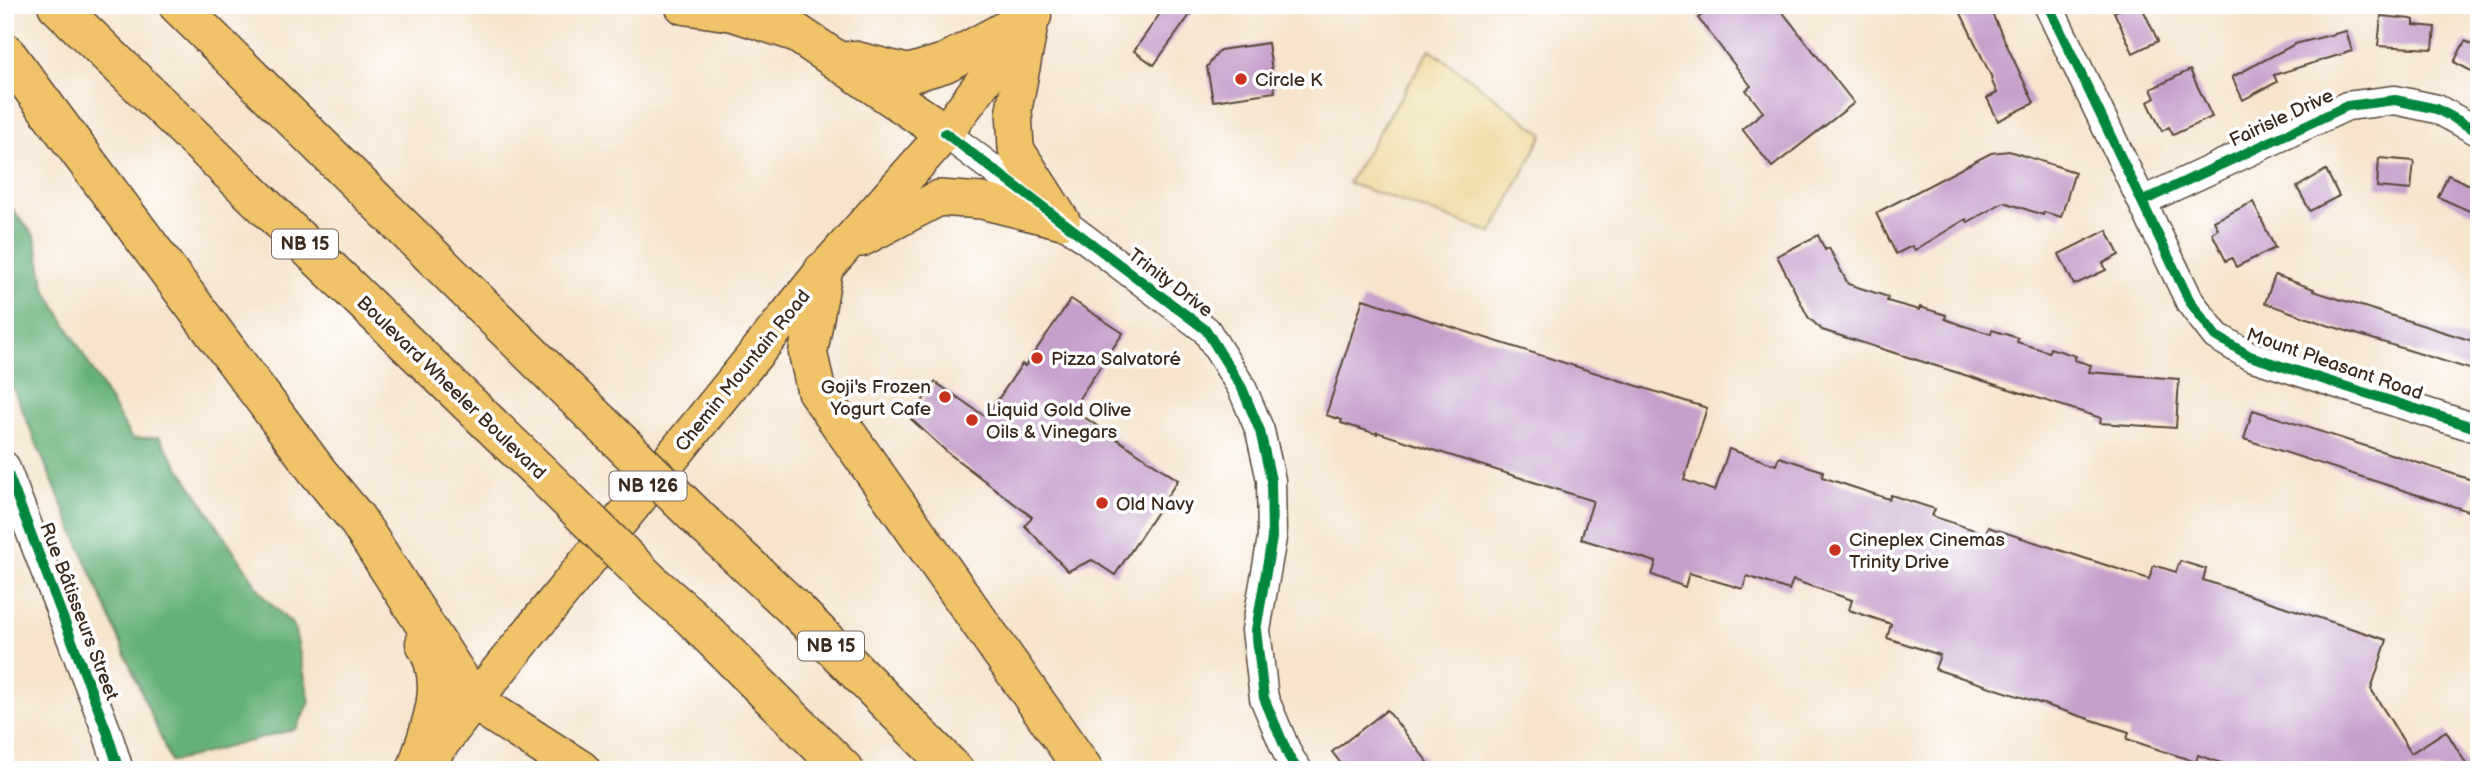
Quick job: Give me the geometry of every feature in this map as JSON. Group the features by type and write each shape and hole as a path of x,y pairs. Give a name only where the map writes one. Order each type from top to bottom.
{"highway":[{"name":"Boulevard Wheeler Boulevard","path":"57,5 655,586 691,617 844,770"},
{"name":"NB 15","path":"178,5 705,525 798,612 954,770"},
{"path":"684,5 733,12 795,32 945,133"},
{"path":"826,53 908,74 945,63 1036,10"},
{"path":"5,52 318,472 356,518 474,701 581,770"},
{"path":"832,261 808,353 816,390 1084,770"},
{"path":"318,472 434,657 437,680 435,711 419,770"}],"main road":[{"name":"Chemin Mountain Road","path":"419,770 832,261 945,133 1036,10"},
{"path":"1036,10 1014,109 1016,149 1062,221"},
{"path":"832,261 939,198 982,201 1062,221"}],"street":[{"name":"Mount Pleasant Road","path":"2048,5 2190,302 2216,336 2250,356 2479,429"},
{"name":"Fairisle Drive","path":"2143,201 2347,106 2395,100 2437,108 2479,132"},
{"name":"Trinity Drive","path":"945,133 1206,330 1242,388 1260,431 1270,480 1272,538 1256,630 1264,698 1289,758 1298,770"},
{"name":"Rue Bâtisseurs Street","path":"5,466 107,732 119,770"}],"green space":[{"path":"5,200 35,237 45,288 132,439 159,437 265,598 294,626 310,702 296,729 171,762 5,369"}],"sand":[{"path":"1430,49 1543,134 1492,233 1348,183"}],"building":[{"path":"1166,5 1197,5 1154,65 1134,51"},
{"path":"1715,5 1777,5 1854,103 1772,167 1742,129 1763,112 1746,90 1751,86 1698,18"},
{"path":"1957,5 1988,5 2034,103 1998,121 1987,98 1997,93 1992,78"},
{"path":"2128,5 2141,5 2158,41 2133,53 2114,12"},
{"path":"2381,16 2411,19 2414,20 2414,25 2435,27 2433,49 2378,46"},
{"path":"2346,31 2352,51 2274,75 2277,82 2243,100 2232,77 2295,44"},
{"path":"2465,41 2479,47 2479,75 2454,62"},
{"name":"Circle K","path":"1268,43 1275,92 1213,101 1207,67 1220,50"},
{"path":"2190,70 2212,117 2173,135 2169,127 2162,131 2158,123 2148,102 2155,98 2151,89"},
{"path":"2009,151 2075,172 2061,217 2044,212 2043,215 2004,202 1968,222 1966,219 1915,250 1912,246 1896,254 1876,213 1991,153"},
{"path":"2379,158 2414,161 2411,190 2377,187"},
{"path":"2326,170 2339,196 2310,211 2297,187"},
{"path":"2448,175 2479,189 2479,201 2474,213 2438,197"},
{"path":"2253,202 2275,248 2236,267 2232,258 2226,261 2212,233 2218,229 2214,221"},
{"path":"2107,230 2119,255 2103,263 2106,270 2074,285 2059,254"},
{"path":"1818,235 1825,250 1829,248 1848,284 1888,297 1887,301 1946,315 1945,319 1961,325 1991,334 1992,330 2018,338 2017,342 2049,352 2050,348 2076,356 2074,360 2091,365 2089,372 2179,379 2176,428 2100,423 2101,418 1822,330 1808,317 1777,256"},
{"path":"2275,275 2314,289 2313,291 2479,343 2479,372 2265,303"},
{"path":"1071,299 1123,333 1072,409 1178,480 1115,575 1092,560 1068,571 1025,526 1032,517 947,452 911,419 935,382 986,417"},
{"path":"1363,299 1707,408 1684,480 1715,491 1729,449 1776,465 1779,457 1823,471 1822,477 1889,499 1891,495 1935,509 1932,516 1986,534 1988,527 2149,579 2154,565 2176,572 2180,561 2206,569 2203,580 2387,640 2371,689 2411,753 2446,731 2470,770 2242,770 2198,755 2196,762 2127,739 2129,732 1935,669 1940,655 1887,638 1891,624 1849,610 1852,600 1793,580 1789,590 1747,576 1743,589 1689,573 1685,587 1652,575 1656,562 1581,539 1593,501 1341,423 1342,420 1326,415"},
{"path":"2253,410 2478,482 2468,511 2244,439"},
{"path":"1387,710 1434,770 1346,770 1332,752"}],"cycle path":[{"path":"2048,5 2190,302 2216,336 2250,356 2479,429"},
{"path":"2143,201 2347,106 2395,100 2437,109 2479,132"},
{"path":"945,133 1206,330 1242,388 1260,431 1271,480 1272,538 1256,630 1264,698 1289,757 1298,770"},
{"path":"5,466 107,732 119,770"}],"place":[{"name":"Circle K","path":"1241,79"},
{"name":"Pizza Salvatoré","path":"1037,358"},
{"name":"Goji's Frozen Yogurt Cafe","path":"945,397"},
{"name":"Liquid Gold Olive Oils & Vinegars","path":"972,420"},
{"name":"Old Navy","path":"1102,503"},
{"name":"Cineplex Cinemas Trinity Drive","path":"1835,550"}]}
